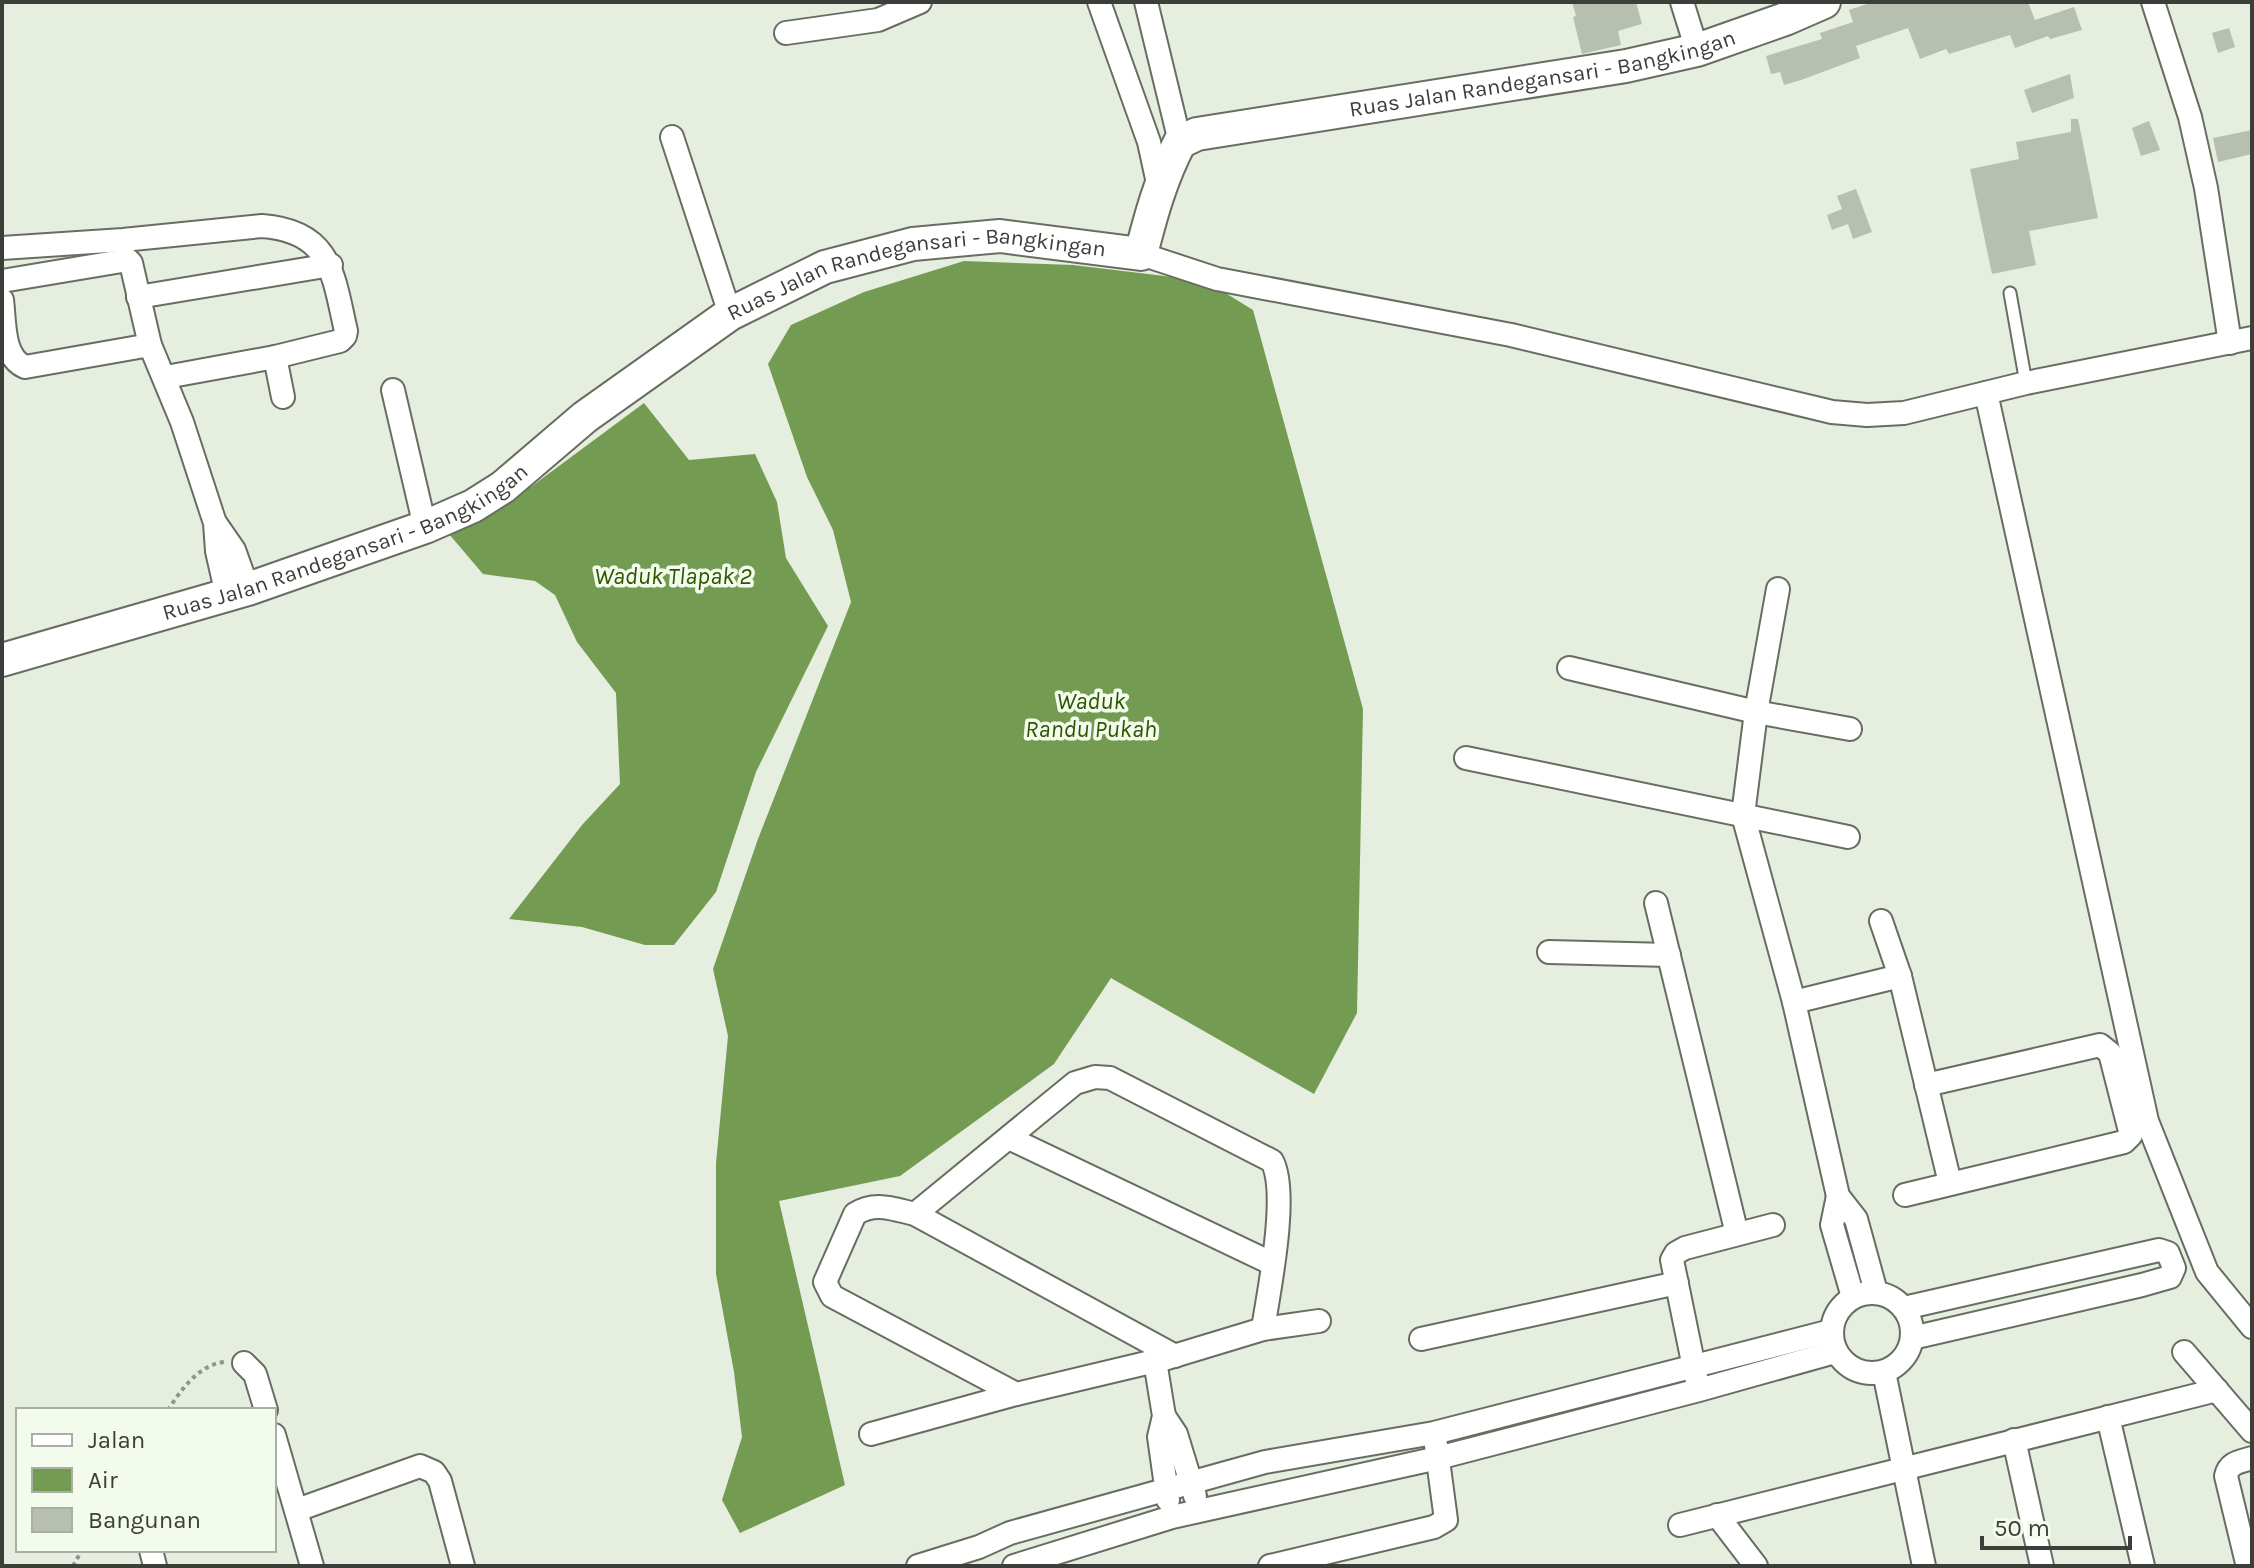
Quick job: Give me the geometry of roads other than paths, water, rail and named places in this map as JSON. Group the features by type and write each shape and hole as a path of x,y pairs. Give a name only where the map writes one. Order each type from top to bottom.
{"main road":[{"name":"Ruas Jalan Randegansari - Bangkingan","path":"2,660 238,592 425,527 473,506 503,487 585,417 730,314 825,267 913,244 1000,236 1141,254 1159,188 1180,142 1197,134 1626,66 1697,50 1824,2"}],"street":[{"path":"786,33 878,20 920,2"},
{"path":"1099,2 1149,142 1159,188"},
{"path":"1146,2 1180,142"},
{"path":"1682,2 1697,50"},
{"path":"1141,254 1217,279 1511,335 1832,412 1867,415 1904,413 2026,383 2241,341 2190,117 2153,2"},
{"path":"672,137 730,314"},
{"path":"2,281 126,250 262,226 284,228 304,235 331,265 346,331 340,341 275,357 166,377"},
{"path":"2,248 126,250"},
{"path":"126,250 150,345 166,377 215,523 234,550 238,592"},
{"path":"138,297 331,265"},
{"path":"2,300 8,347 18,364 25,367 150,345"},
{"path":"275,357 283,397"},
{"path":"393,390 425,527"},
{"path":"1986,393 2147,1121 2207,1272 2252,1327"},
{"path":"1778,589 1756,712 1743,815 1794,1002 1838,1196 1832,1225 1853,1297"},
{"path":"1569,668 1756,712 1850,729"},
{"path":"1466,758 1848,837"},
{"path":"1656,903 1737,1234"},
{"path":"1881,921 1900,976 1950,1183"},
{"path":"1549,952 1669,955"},
{"path":"1794,1002 1900,976"},
{"path":"1905,1195 2124,1142 2131,1135 2110,1053 2100,1045 1926,1085"},
{"path":"915,1214 1075,1083 1095,1077 1110,1078 1272,1161 1279,1181 1273,1264 1263,1329"},
{"path":"1009,1138 1273,1264"},
{"path":"1838,1196 1856,1219 1876,1292"},
{"path":"1016,1394 832,1296 825,1282 855,1214 864,1208 880,1205 915,1214 1165,1359"},
{"path":"1699,1390 1672,1260 1676,1253 1685,1248 1773,1225"},
{"path":"1904,1308 2159,1250 2168,1253 2174,1268 2170,1277 2142,1285 1912,1338"},
{"path":"1421,1339 1677,1283"},
{"path":"1876,1292 1890,1297 1904,1308 1911,1322 1912,1338 1908,1353 1897,1365 1884,1372 1865,1374 1847,1366 1833,1341 1838,1310 1853,1297 1876,1292"},
{"path":"871,1434 1016,1394 1165,1359 1263,1329 1319,1321"},
{"path":"918,1566 982,1557 1010,1533 1265,1462 1434,1433 1693,1365 1833,1341"},
{"path":"1010,1533 1019,1565 1198,1510 1438,1458 1699,1390 1833,1341"},
{"path":"2184,1352 2252,1431"},
{"path":"1165,1359 1164,1416 1159,1437 1172,1517"},
{"path":"244,1363 255,1374 265,1408"},
{"path":"1884,1372 1924,1566"},
{"path":"1680,1525 2217,1390"},
{"path":"1164,1416 1176,1434 1198,1510"},
{"path":"2108,1417 2143,1566"},
{"path":"1270,1566 1434,1527 1446,1520 1434,1433"},
{"path":"2014,1440 2042,1566"},
{"path":"276,1442 312,1566"},
{"path":"2247,1563 2226,1476 2233,1464 2252,1458"},
{"path":"297,1510 420,1466 434,1472 440,1481 463,1566"},
{"path":"1717,1515 1756,1566"}],"lane":[{"path":"2010,293 2026,383"}],"water":[{"name":"Waduk Randu Pukah","path":"964,261 1073,265 1206,281 1253,310 1363,709 1357,1013 1314,1094 1111,978 1054,1064 900,1176 779,1201 845,1485 740,1533 722,1500 742,1437 716,1274 716,1163 728,1036 713,969 758,839 851,602 833,530 807,477 768,364 791,325 864,292"},
{"name":"Waduk Tlapak 2","path":"644,403 689,460 755,454 777,502 786,558 828,626 756,772 716,892 674,945 645,945 582,927 509,919 582,825 620,784 616,693 577,642 555,595 535,581 483,574 443,527 532,486"}]}
